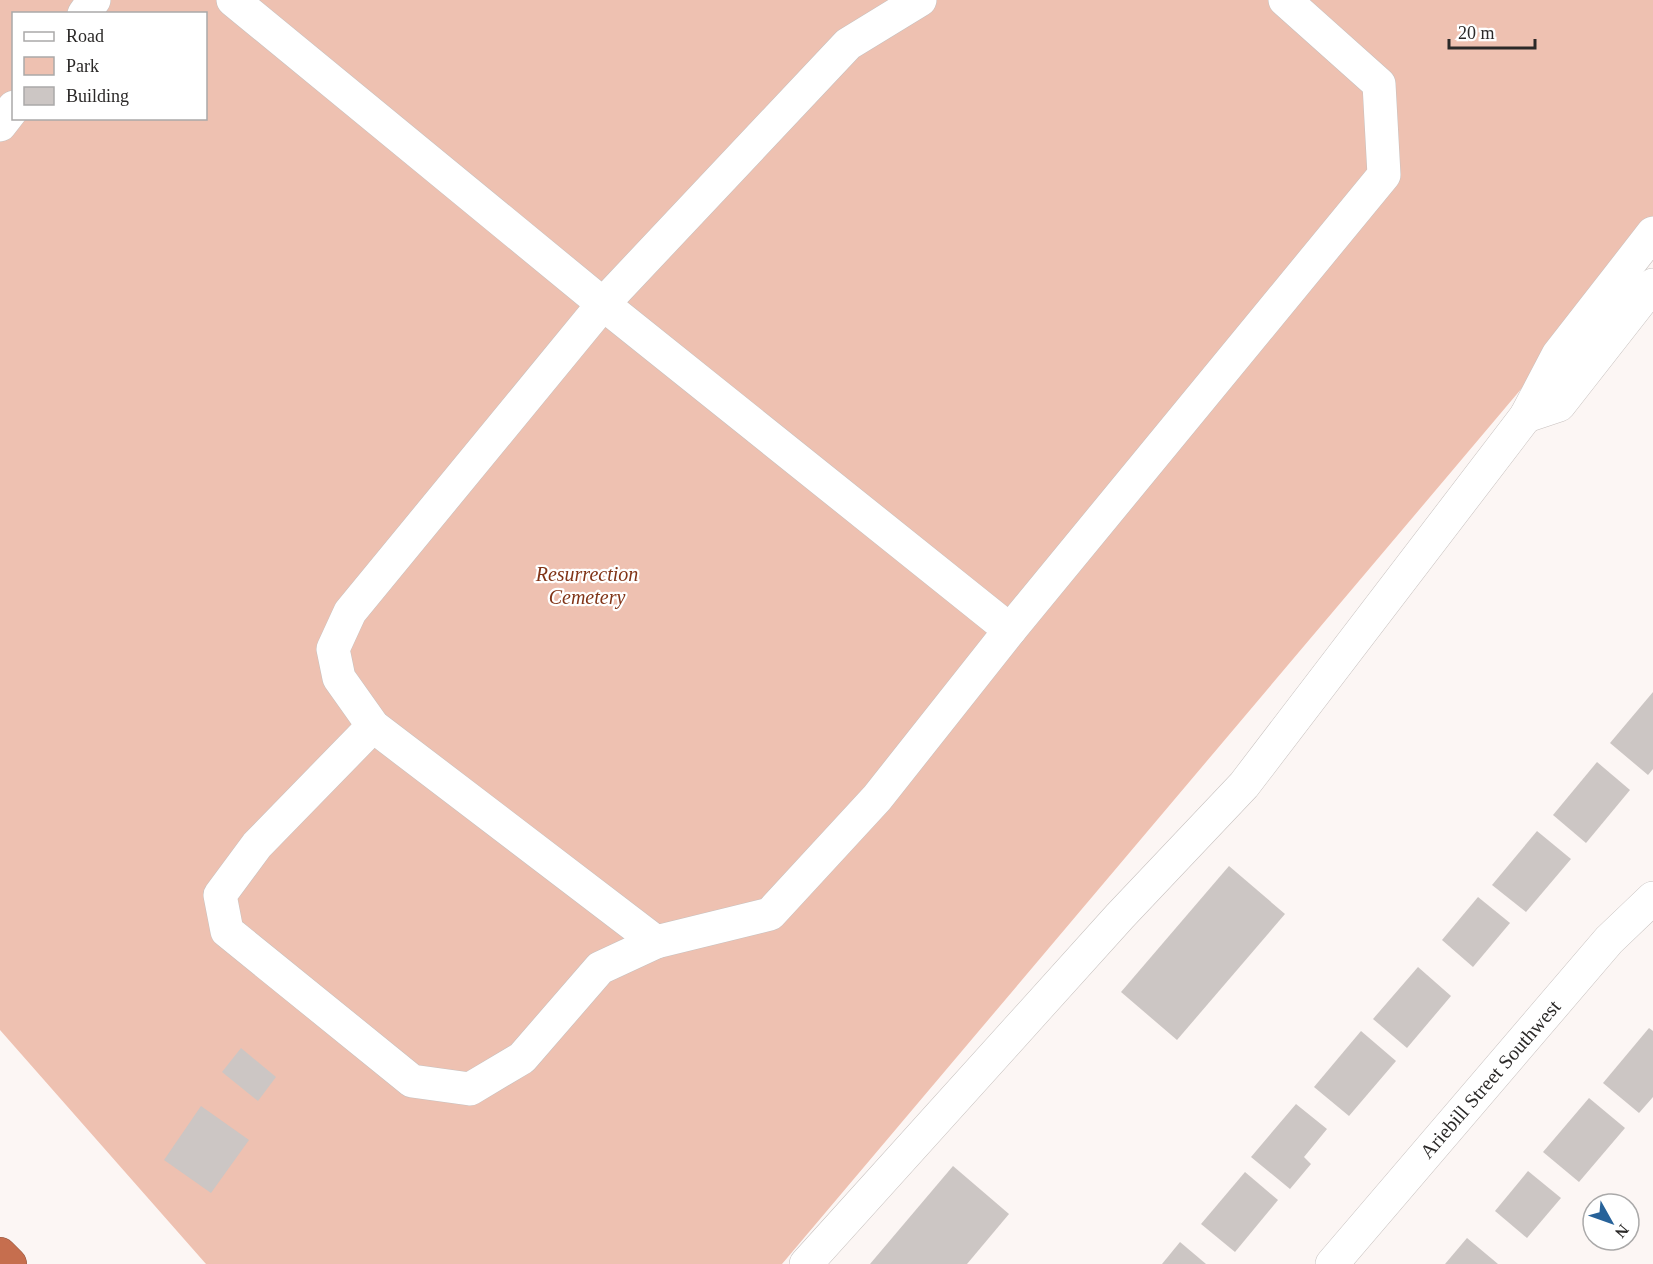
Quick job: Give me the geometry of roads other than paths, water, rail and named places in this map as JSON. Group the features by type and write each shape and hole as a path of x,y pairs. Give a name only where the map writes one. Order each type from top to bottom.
{"highway":[{"path":"0,1254 10,1264"}],"street":[{"path":"233,0 603,304 1010,630"},
{"path":"656,942 373,726 339,678 333,648 350,612 603,304 848,44 920,0"},
{"path":"373,726 257,845 220,895 226,931 412,1082 470,1089 522,1058 600,968 656,942 770,914 877,798 1010,630 1384,175 1379,84 1286,0"},
{"path":"0,125 12,110"},
{"path":"806,1264 1096,942 1244,785 1526,416 1558,355 1653,233"},
{"path":"1526,416 1559,405 1653,285"},
{"name":"Ariebill Street Southwest","path":"1332,1264 1609,940 1653,898"}],"park label":[{"name":"Resurrection Cemetery","path":"587,586"}]}
